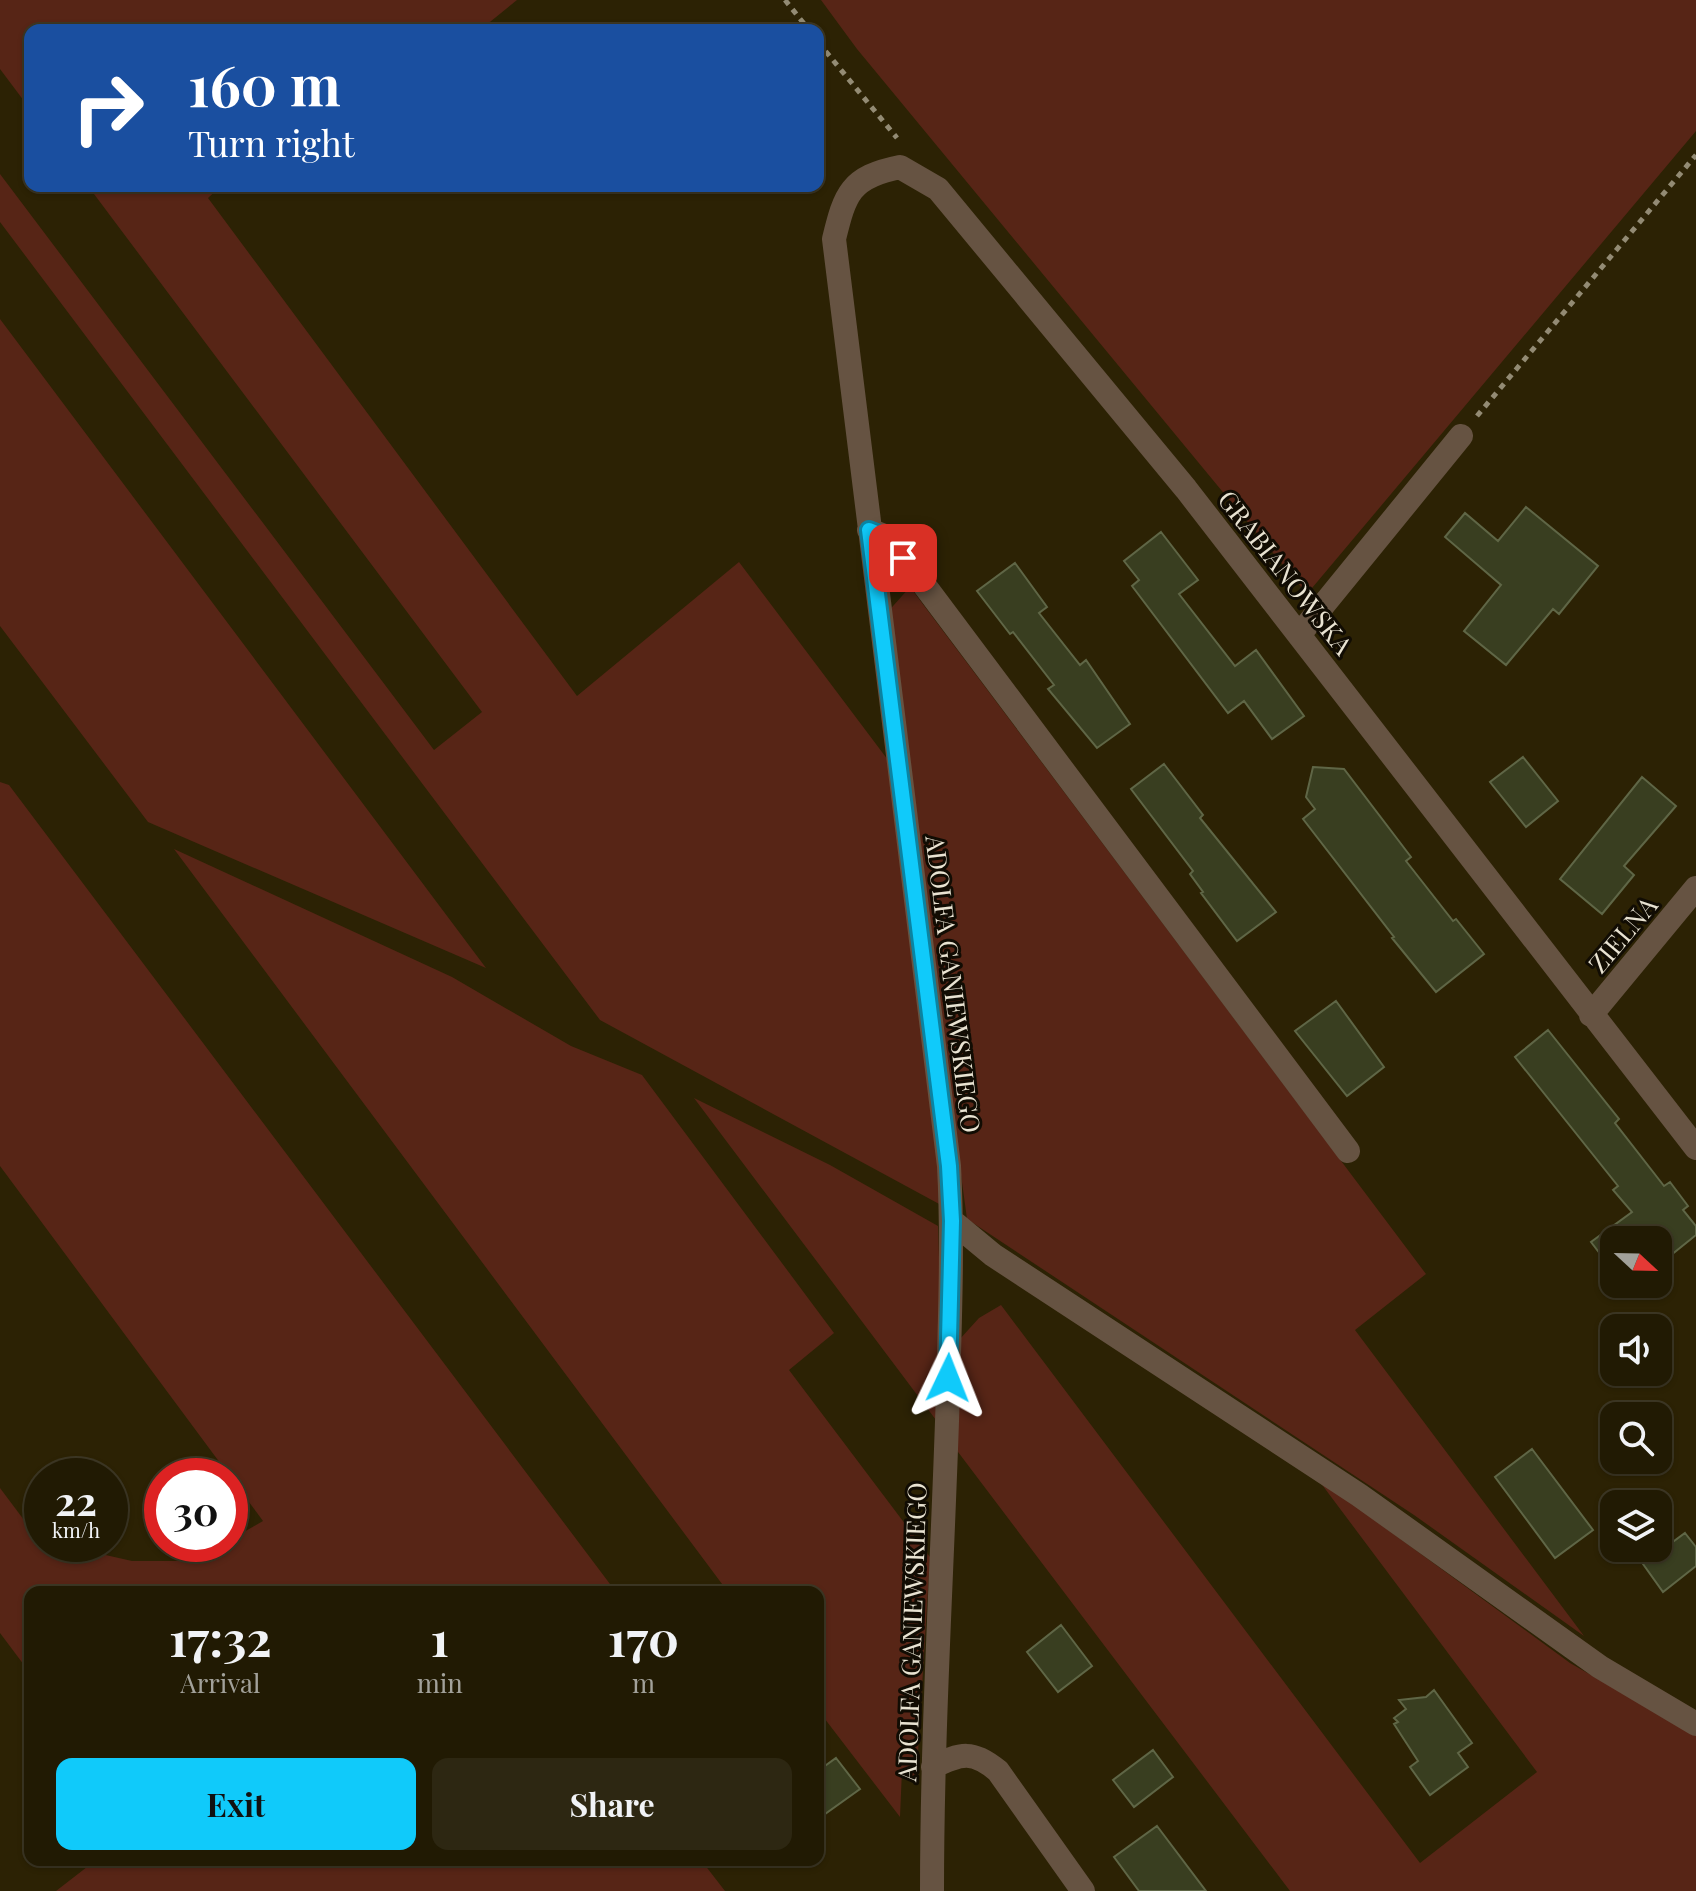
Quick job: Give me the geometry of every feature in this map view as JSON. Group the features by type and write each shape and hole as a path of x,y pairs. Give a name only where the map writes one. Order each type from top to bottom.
{"street":[{"name":"ADOLFA GANIEWSKIEGO","path":"932,1891 933,1767 944,1520 952,1221 949,1166 834,239 845,197 872,172 900,167 938,189"},
{"name":"GRABIANOWSKA","path":"938,189 1186,489 1696,1148"},
{"path":"1299,635 1461,436"},
{"path":"869,530 889,538 1348,1151"},
{"name":"ZIELNA","path":"1591,1015 1696,888"},
{"path":"952,1221 993,1255 1359,1495 1600,1667 1696,1724"},
{"path":"933,1767 971,1755 981,1757 998,1771 1083,1891"}],"path":[{"path":"785,0 804,24"},
{"path":"824,49 898,140"},
{"path":"1461,436 1696,155"}],"shaded area":[{"path":"0,0 517,0 487,24 24,24 24,101 0,69"},
{"path":"821,0 1696,0 1696,131 1307,594 857,49"},
{"path":"0,174 434,750 482,712 92,192 214,192 208,198 577,696 739,562 891,764 946,1183 941,1205 600,1020 0,222"},
{"path":"0,319 486,968 148,822 0,626"},
{"path":"910,587 1426,1274 1355,1330 1584,1636 1414,1515 967,1219 885,615"},
{"path":"0,782 9,785 611,1586 24,1586 24,1665 0,1633 0,1488 24,1520 24,1562 248,1562 248,1530 263,1521 248,1501 248,1458 216,1458 0,1166"},
{"path":"174,849 452,977 571,1046 642,1075 834,1333 789,1370 930,1557 916,1785 902,1770 900,1817 824,1718 824,1586 724,1586"},
{"path":"694,1098 830,1165 938,1226 941,1318 936,1420"},
{"path":"1001,1305 1420,1863 1537,1772 1317,1478 1570,1663 1696,1735 1696,1891 1290,1891 955,1448 959,1340 979,1318"},
{"path":"88,1866 706,1866 725,1891 56,1891"}],"building":[{"path":"1526,507 1598,566 1559,614 1553,609 1506,665 1464,631 1501,585 1445,537 1465,513 1498,541"},
{"path":"1161,532 1198,580 1179,594 1235,666 1256,650 1304,716 1272,739 1244,701 1228,713 1132,586 1139,580 1124,561"},
{"path":"1015,563 1047,607 1039,613 1080,665 1086,660 1130,724 1097,748 1048,689 1054,685 977,591"},
{"path":"1523,757 1558,801 1526,827 1490,782"},
{"path":"1164,764 1203,815 1200,818 1276,912 1237,941 1201,893 1190,874 1193,871 1131,789"},
{"path":"1313,767 1344,769 1411,857 1406,861 1453,921 1456,919 1484,954 1436,992 1303,819 1315,809 1306,797"},
{"path":"1642,777 1676,806 1624,866 1634,875 1602,914 1560,879"},
{"path":"1336,1001 1384,1067 1347,1096 1295,1031"},
{"path":"1548,1030 1619,1119 1615,1123 1664,1186 1670,1182 1688,1206 1683,1210 1696,1226 1696,1235 1672,1254 1672,1226 1613,1226 1632,1212 1613,1190 1618,1186 1515,1057"},
{"path":"1600,1235 1600,1254 1591,1242"},
{"path":"1532,1449 1593,1530 1555,1558 1495,1477"},
{"path":"1685,1533 1696,1547 1696,1566 1663,1592 1643,1564 1672,1562 1672,1543"},
{"path":"1061,1625 1092,1666 1058,1692 1027,1652"},
{"path":"1434,1690 1472,1743 1458,1753 1468,1767 1430,1795 1410,1767 1418,1761 1394,1724 1398,1722 1394,1718 1406,1709 1399,1700 1426,1697"},
{"path":"1153,1750 1173,1777 1134,1807 1113,1780"},
{"path":"836,1758 860,1789 824,1815 824,1767"},
{"path":"1157,1826 1206,1891 1139,1891 1114,1857"}],"route":[{"path":"903,558 889,538 869,530 949,1166 952,1221 948,1378"}]}
